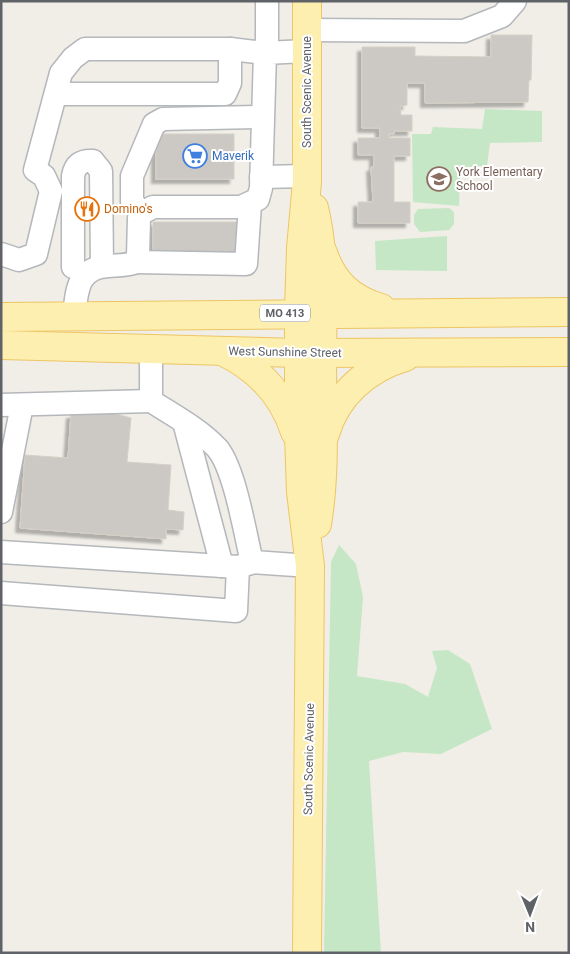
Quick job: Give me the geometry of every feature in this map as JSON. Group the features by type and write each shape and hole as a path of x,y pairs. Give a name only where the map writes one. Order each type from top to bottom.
{"main road":[{"name":"South Scenic Avenue","path":"307,1 307,179 311,248 311,447 318,520 310,566 307,953"},
{"path":"239,314 253,312 270,302 290,272 311,248 333,278 348,294 372,305 397,312"},
{"name":"MO 413","path":"1,316 310,312 569,312"},
{"name":"West Sunshine Street","path":"1,345 310,353 569,352"},
{"path":"221,350 244,363 264,379 311,447 351,388 381,366 422,352"}],"lane":[{"path":"136,262 138,256 139,218 142,213 153,207 241,207 258,199 261,177 264,53 267,40 266,1"},
{"path":"36,254 51,191 44,176 35,170 61,73 73,58 85,49 230,50 264,53 307,41 464,31 502,16 515,1"},
{"path":"56,94 225,94 230,83 230,50"},
{"path":"142,213 132,202 132,176 154,124 163,119 262,117"},
{"path":"78,154 92,154 107,161 106,266"},
{"path":"74,315 78,284 73,176 79,163 88,161 93,161 101,171 106,266"},
{"path":"261,177 307,179"},
{"path":"1,254 19,260 36,254 77,273 106,266 136,262 246,264 250,204"},
{"path":"151,349 151,401"},
{"path":"1,512 12,405 151,401 184,422 217,449 227,465 237,565 236,610 1,593"},
{"path":"184,422 237,565"},
{"path":"1,552 237,565 310,566"}],"green space":[{"path":"485,109 542,111 542,142 490,143 487,166 464,167 464,172 460,172 459,206 413,202 412,134 431,134 433,127 482,129"},
{"path":"449,208 454,212 454,224 449,230 420,232 414,224 414,215 418,209"},
{"path":"447,236 447,271 376,270 375,241"},
{"path":"339,545 356,564 363,597 357,676 405,684 428,697 437,668 432,651 448,650 470,664 492,729 441,754 403,752 369,761 381,953 324,953 331,562"}],"building":[{"path":"491,35 532,35 531,80 529,80 528,102 425,103 425,83 407,83 407,105 400,106 401,115 412,115 412,131 394,131 394,134 389,134 389,138 410,138 410,156 394,156 394,202 410,202 410,223 358,223 358,202 373,202 371,167 374,167 374,155 358,155 358,138 380,138 380,128 362,128 362,47 415,47 415,56 491,57"},
{"name":"Maverik","path":"156,134 234,134 234,179 156,179"},
{"path":"153,222 237,222 237,254 153,254"},
{"path":"109,412 131,418 127,462 171,465 168,510 184,512 183,530 166,529 166,539 20,528 25,455 68,458 71,414"}],"place":[{"name":"Maverik","path":"195,156"},
{"name":"York Elementary School","path":"439,179"},
{"name":"Domino's","path":"87,209"}]}
